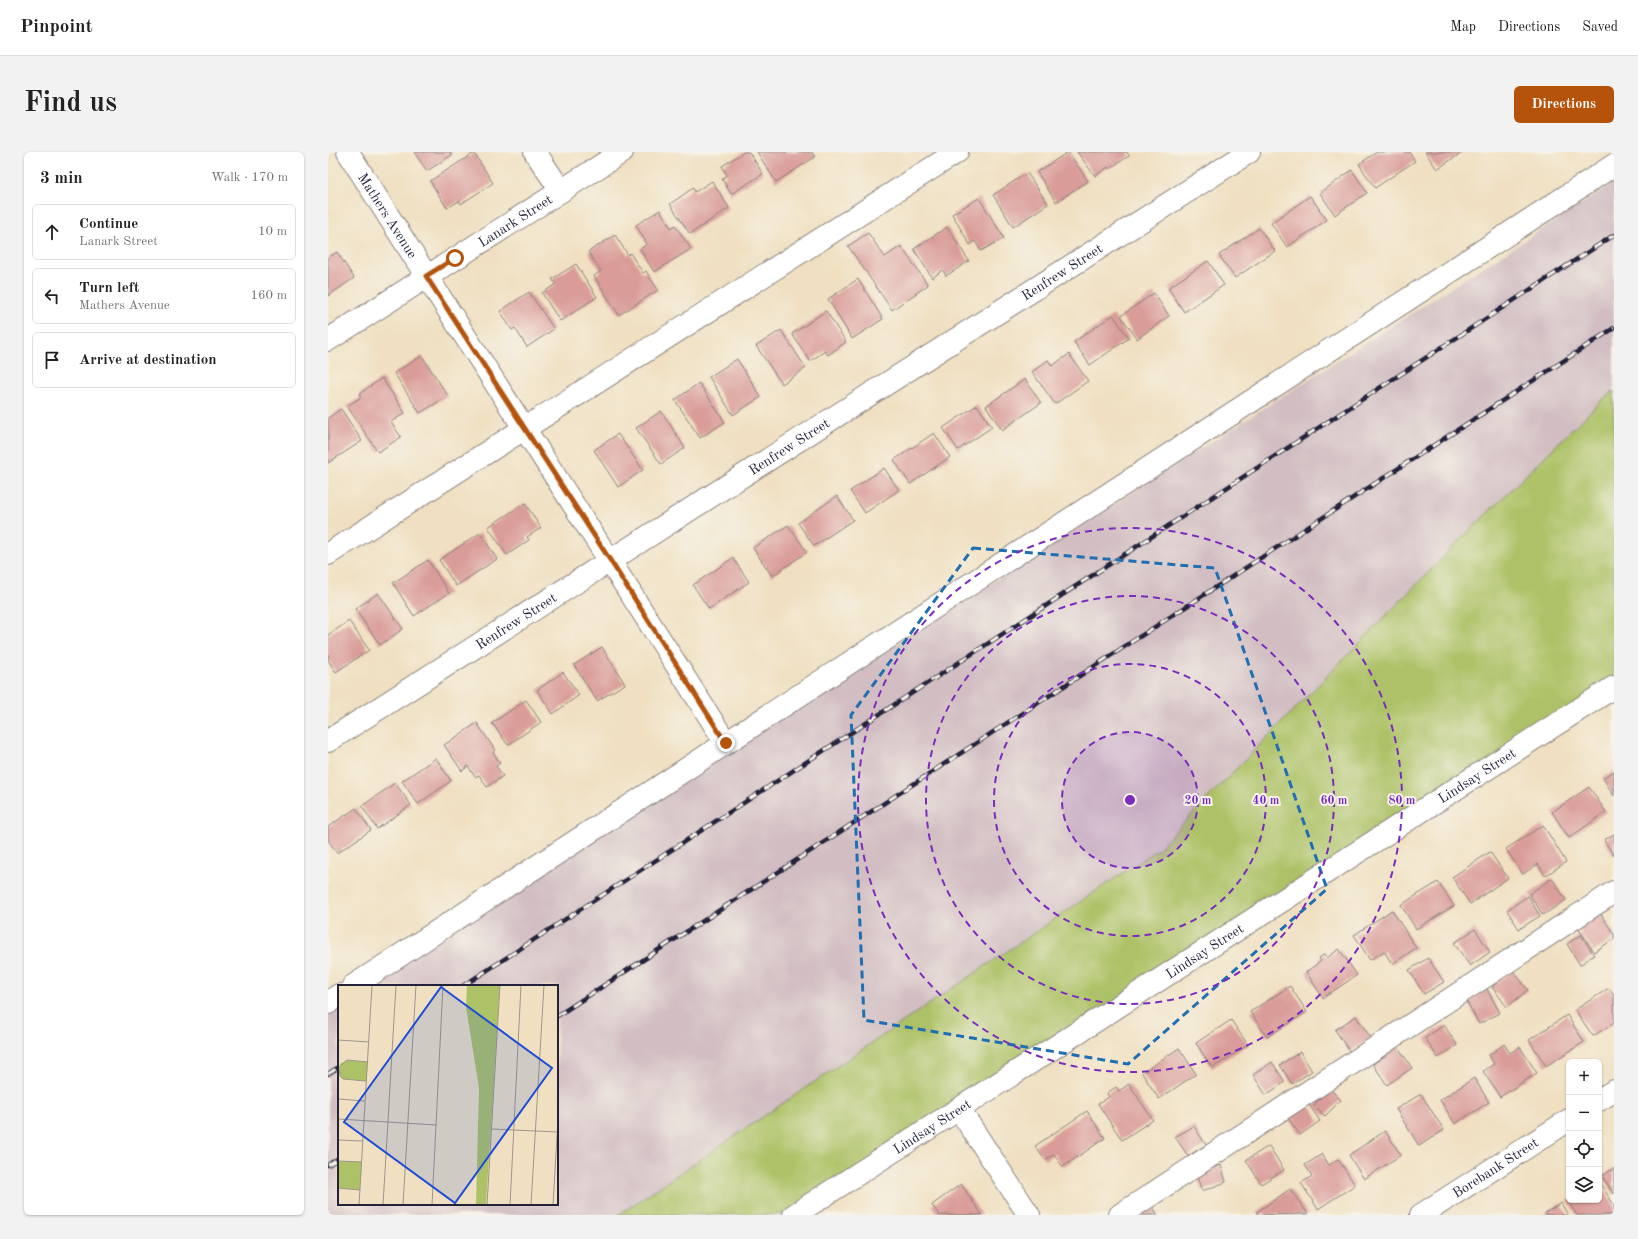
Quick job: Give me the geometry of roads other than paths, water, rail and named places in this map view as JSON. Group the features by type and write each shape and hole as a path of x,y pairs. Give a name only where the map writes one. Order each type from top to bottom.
{"street":[{"name":"Mathers Avenue","path":"348,152 726,743"},
{"path":"535,152 561,191"},
{"name":"Lanark Street","path":"328,340 622,152"},
{"path":"328,554 958,152"},
{"name":"Renfrew Street","path":"328,741 1249,152"},
{"path":"356,985 1614,165"},
{"name":"Lindsay Street","path":"794,1215 1614,687"},
{"path":"1120,1215 1614,892"},
{"path":"328,1003 338,997"},
{"path":"1602,1098 1614,1091"},
{"path":"958,1109 1029,1215"},
{"name":"Borebank Street","path":"1421,1215 1566,1122"}],"railway":[{"path":"465,985 1614,235"},
{"path":"558,1015 1614,328"},
{"path":"328,1074 338,1068"},
{"path":"328,1165 338,1159"}]}
